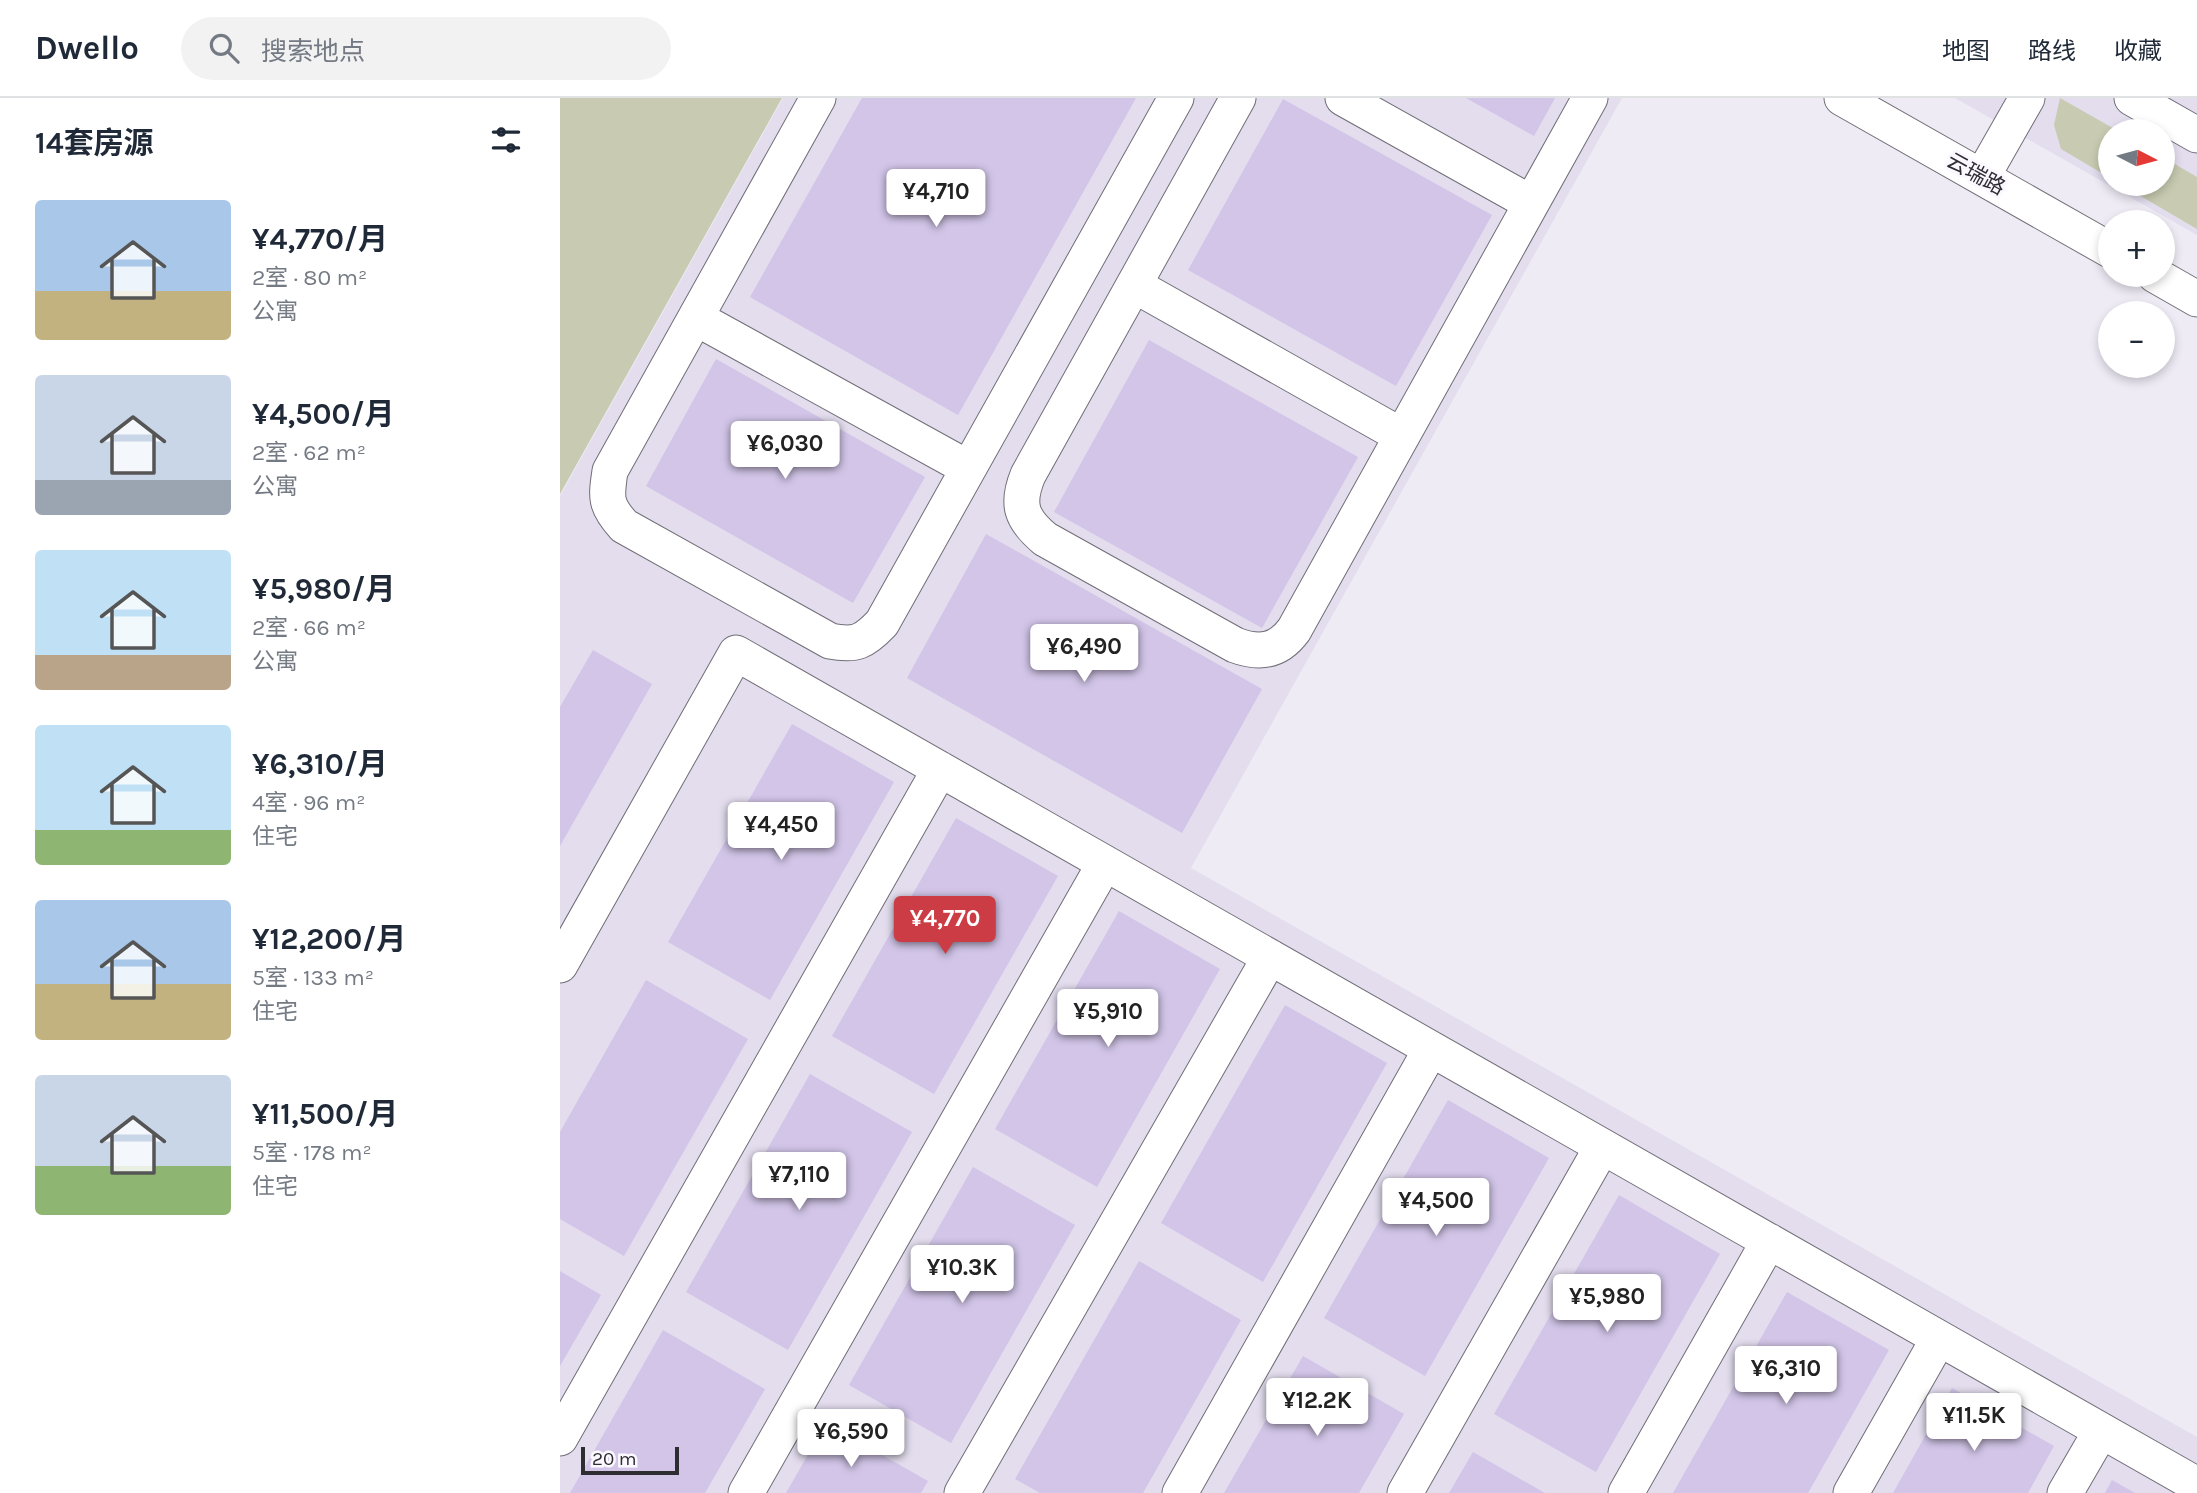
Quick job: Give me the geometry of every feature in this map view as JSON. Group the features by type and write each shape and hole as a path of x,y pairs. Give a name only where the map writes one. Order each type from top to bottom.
{"street":[{"path":"818,98 610,471 607,493 611,511 624,526 830,641 847,644 867,639 882,623 1176,98"},
{"path":"1238,98 1022,489 1023,514 1031,527 1057,546 1235,645 1260,652 1288,639 1294,630 1590,98"},
{"path":"1343,98 1531,203"},
{"name":"云瑞路","path":"1842,98 2098,243"},
{"path":"1982,177 2027,98"},
{"path":"2132,98 2197,135"},
{"path":"1134,285 1402,436"},
{"path":"2175,286 2197,299"},
{"path":"696,318 968,468"},
{"path":"560,965 736,653 2197,1485"},
{"path":"560,1438 940,769"},
{"path":"746,1493 1105,863"},
{"path":"962,1493 1270,957"},
{"path":"1180,1493 1431,1049"},
{"path":"1405,1493 1602,1147"},
{"path":"1626,1493 1769,1241"},
{"path":"1851,1493 1939,1338"},
{"path":"2065,1493 2101,1431"}],"shaded area":[{"path":"783,98 1622,98 1191,868 2197,1437 2197,1493 560,1493 560,496"},
{"path":"1955,98 2197,98 2197,235 2175,223 2175,210 2153,210 2128,196 2175,196 2175,119 2098,119 2098,179"}],"green space":[{"path":"560,98 782,98 560,494"},
{"path":"2060,98 2098,120 2098,171 2061,149 2054,125"},
{"path":"2175,164 2197,177 2197,229 2175,216 2175,210 2164,210 2141,196 2175,196"}],"building":[{"path":"862,98 1136,98 958,415 750,297"},
{"path":"1466,98 1555,98 1534,136"},
{"path":"1283,99 1492,215 1396,386 1188,270"},
{"path":"1149,340 1358,457 1262,628 1054,512"},
{"path":"716,359 925,477 853,603 646,486"},
{"path":"986,534 1262,689 1182,833 907,678"},
{"path":"593,650 652,684 560,846 560,707"},
{"path":"792,724 894,782 770,1000 668,942"},
{"path":"956,818 1058,876 934,1094 832,1036"},
{"path":"1119,911 1220,969 1097,1187 995,1129"},
{"path":"646,980 748,1039 624,1256 560,1219 560,1132"},
{"path":"1285,1005 1387,1063 1263,1282 1161,1223"},
{"path":"810,1074 912,1132 788,1350 686,1292"},
{"path":"1448,1100 1549,1158 1425,1376 1324,1318"},
{"path":"973,1167 1075,1225 951,1443 849,1385"},
{"path":"1619,1195 1720,1254 1596,1472 1494,1414"},
{"path":"1139,1261 1241,1320 1143,1493 1040,1493 1015,1479"},
{"path":"560,1271 601,1295 560,1366"},
{"path":"1787,1292 1889,1350 1808,1493 1673,1493"},
{"path":"663,1330 765,1389 705,1493 570,1493"},
{"path":"1303,1356 1404,1414 1359,1493 1224,1493"},
{"path":"1952,1388 2054,1446 2028,1493 1893,1493"},
{"path":"826,1423 928,1481 921,1493 786,1493"},
{"path":"1473,1452 1545,1493 1449,1493"},
{"path":"2112,1480 2135,1493 2105,1493"}]}
